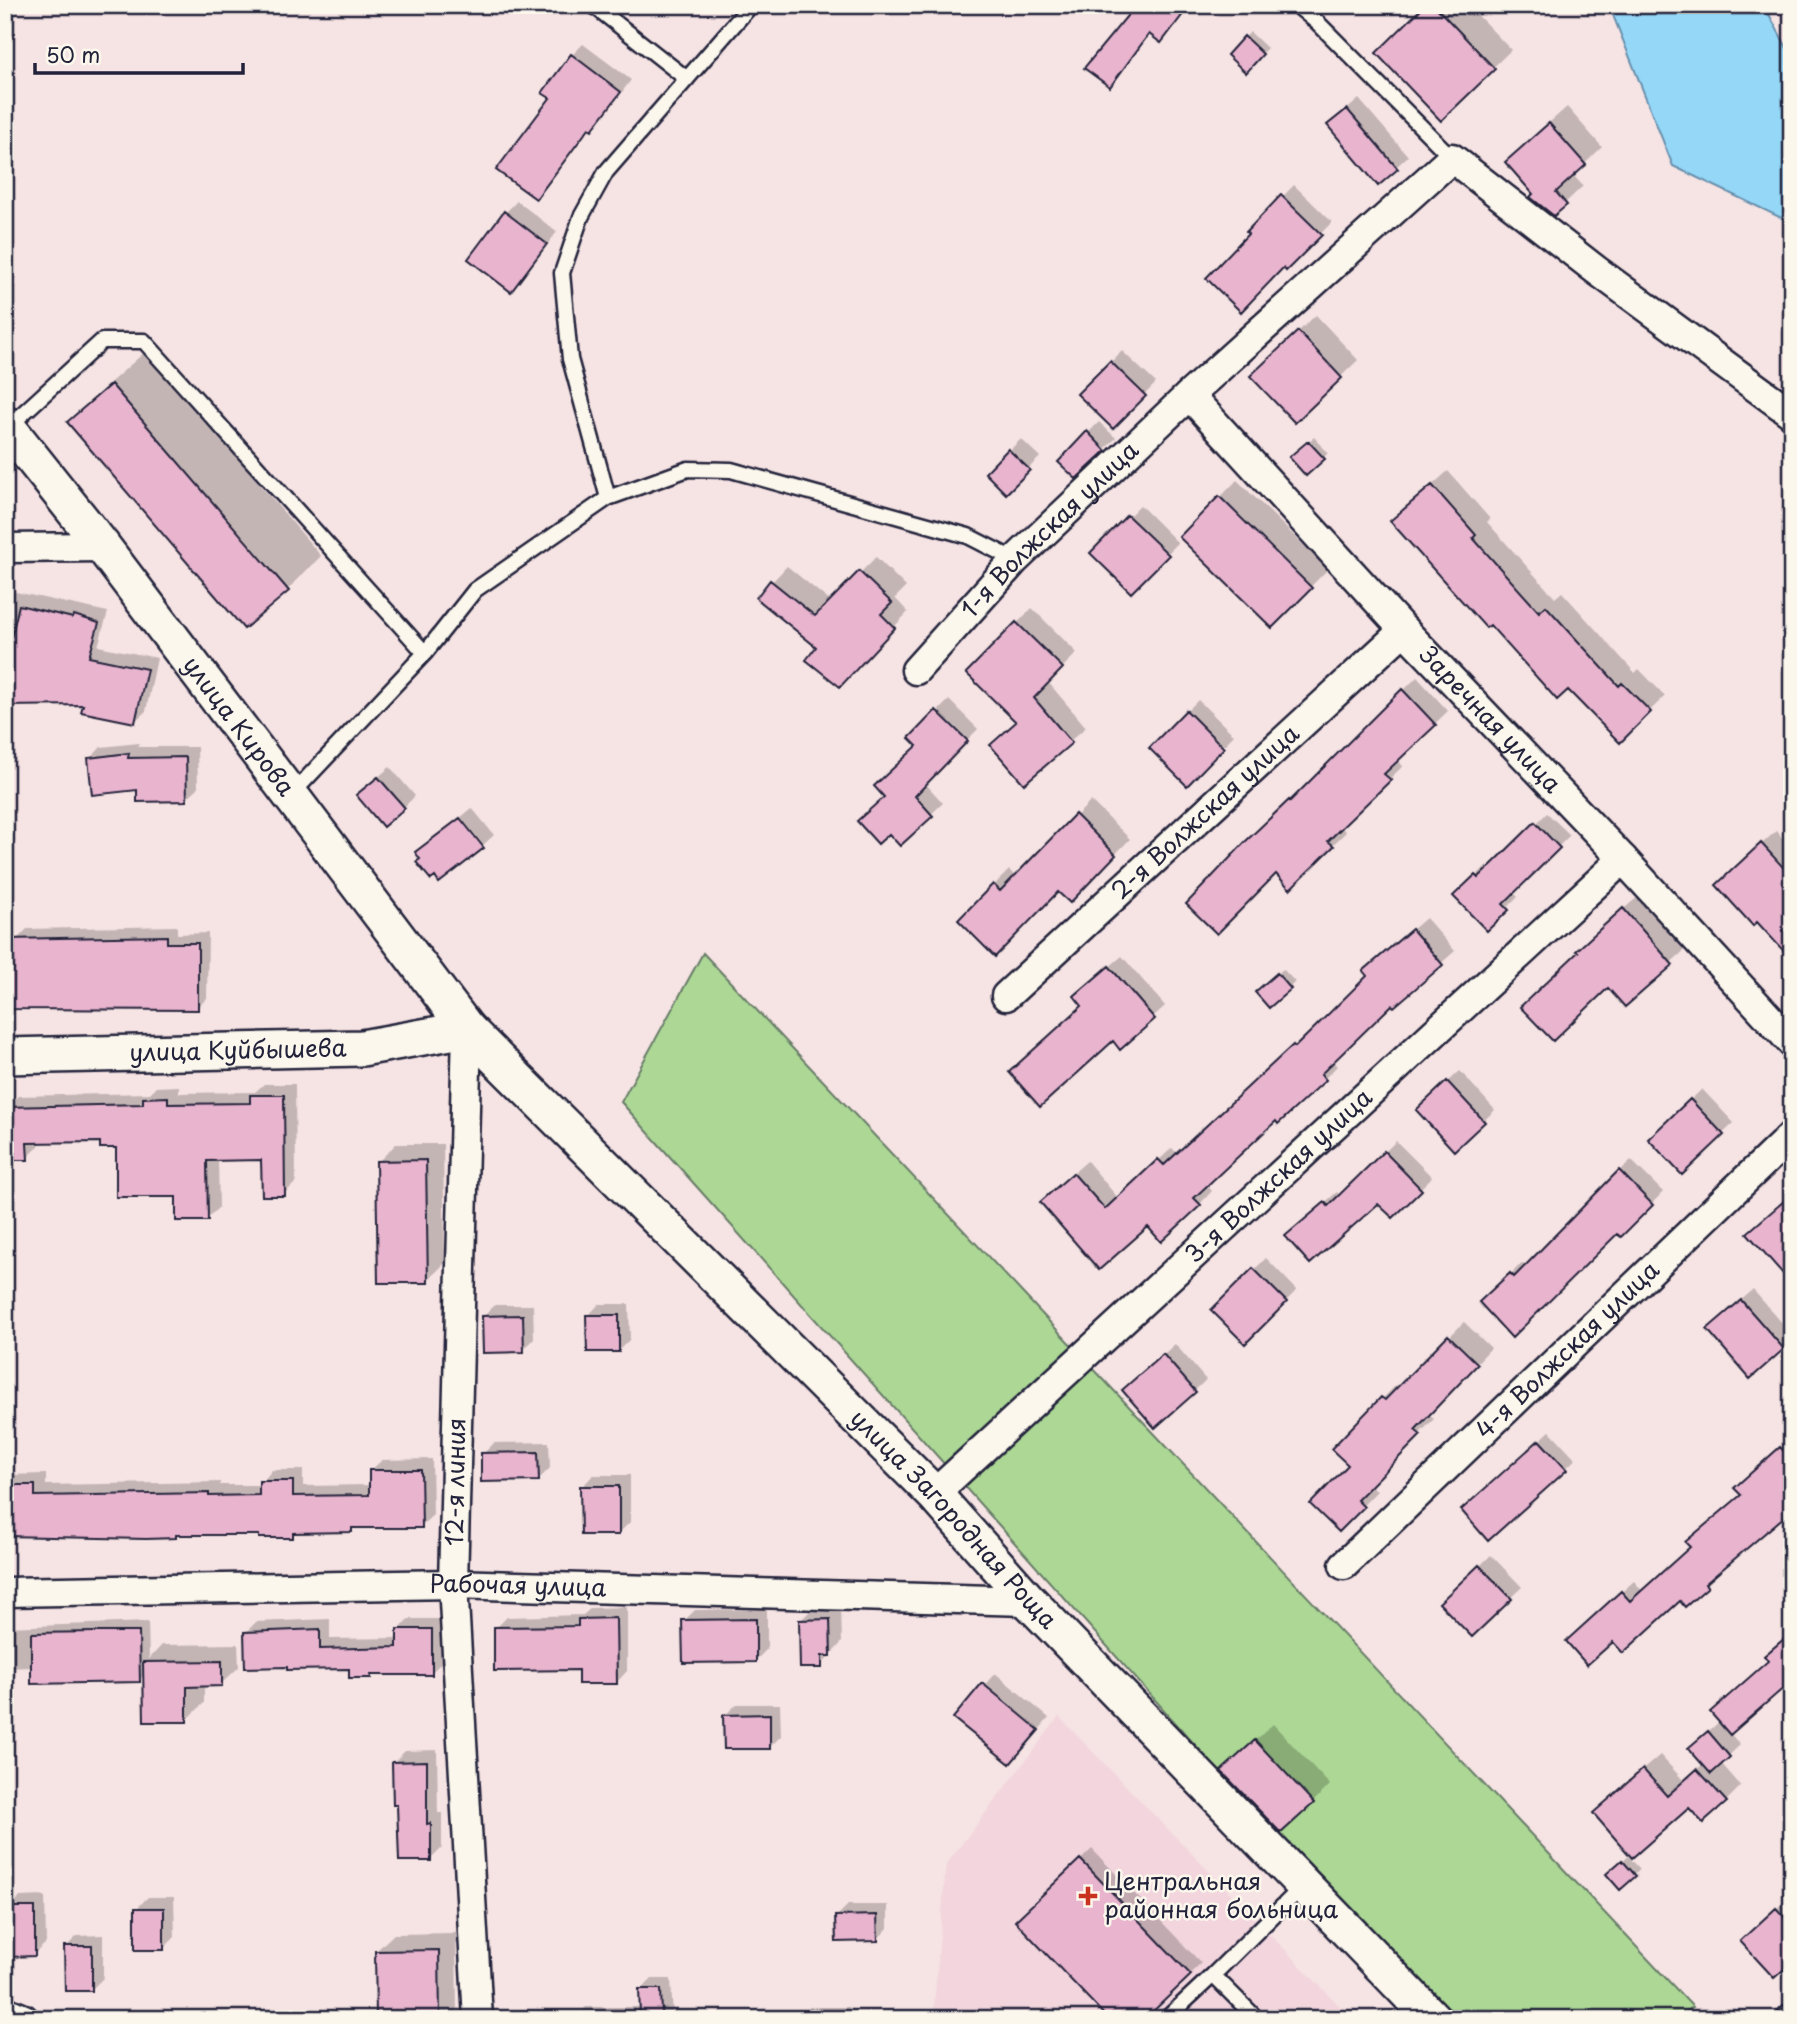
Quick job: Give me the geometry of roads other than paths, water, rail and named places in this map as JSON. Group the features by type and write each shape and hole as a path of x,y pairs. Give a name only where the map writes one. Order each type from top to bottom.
{"street":[{"name":"1-я Волжская улица","path":"916,670 1015,560 1189,395 1452,158"},
{"path":"1452,158 1596,270 1792,414"},
{"name":"Заречная улица","path":"1189,395 1404,630 1623,859 1792,1044"},
{"name":"улица Кирова","path":"7,426 103,547 467,1029"},
{"path":"5,548 103,547"},
{"name":"2-я Волжская улица","path":"1006,996 1404,630"},
{"name":"3-я Волжская улица","path":"934,1494 1623,859"},
{"name":"улица Куйбышева","path":"5,1056 362,1048 467,1029"},
{"name":"улица Загородная Роща","path":"467,1029 934,1494 1029,1601 1433,2019"},
{"name":"12-я линия","path":"467,1029 453,1584 478,2019"},
{"name":"4-я Волжская улица","path":"1344,1565 1792,1135"},
{"name":"Рабочая улица","path":"5,1592 453,1584 1029,1601"},
{"path":"5,2011 24,2019"}],"lane":[{"path":"593,5 687,79"},
{"path":"608,498 570,359 562,273 581,217 606,172 751,5"},
{"path":"1297,5 1452,158"},
{"path":"7,426 102,341 144,341 425,653"},
{"path":"291,795 425,653 475,590 608,498 688,469 731,470 968,536 1015,560"},
{"path":"1166,2019 1304,1885"},
{"path":"1213,1975 1257,2019"}],"water":[{"path":"1609,5 1764,5 1792,57 1792,223 1673,166"}],"place":[{"name":"Центральная районная больница","path":"1088,1896"}]}
